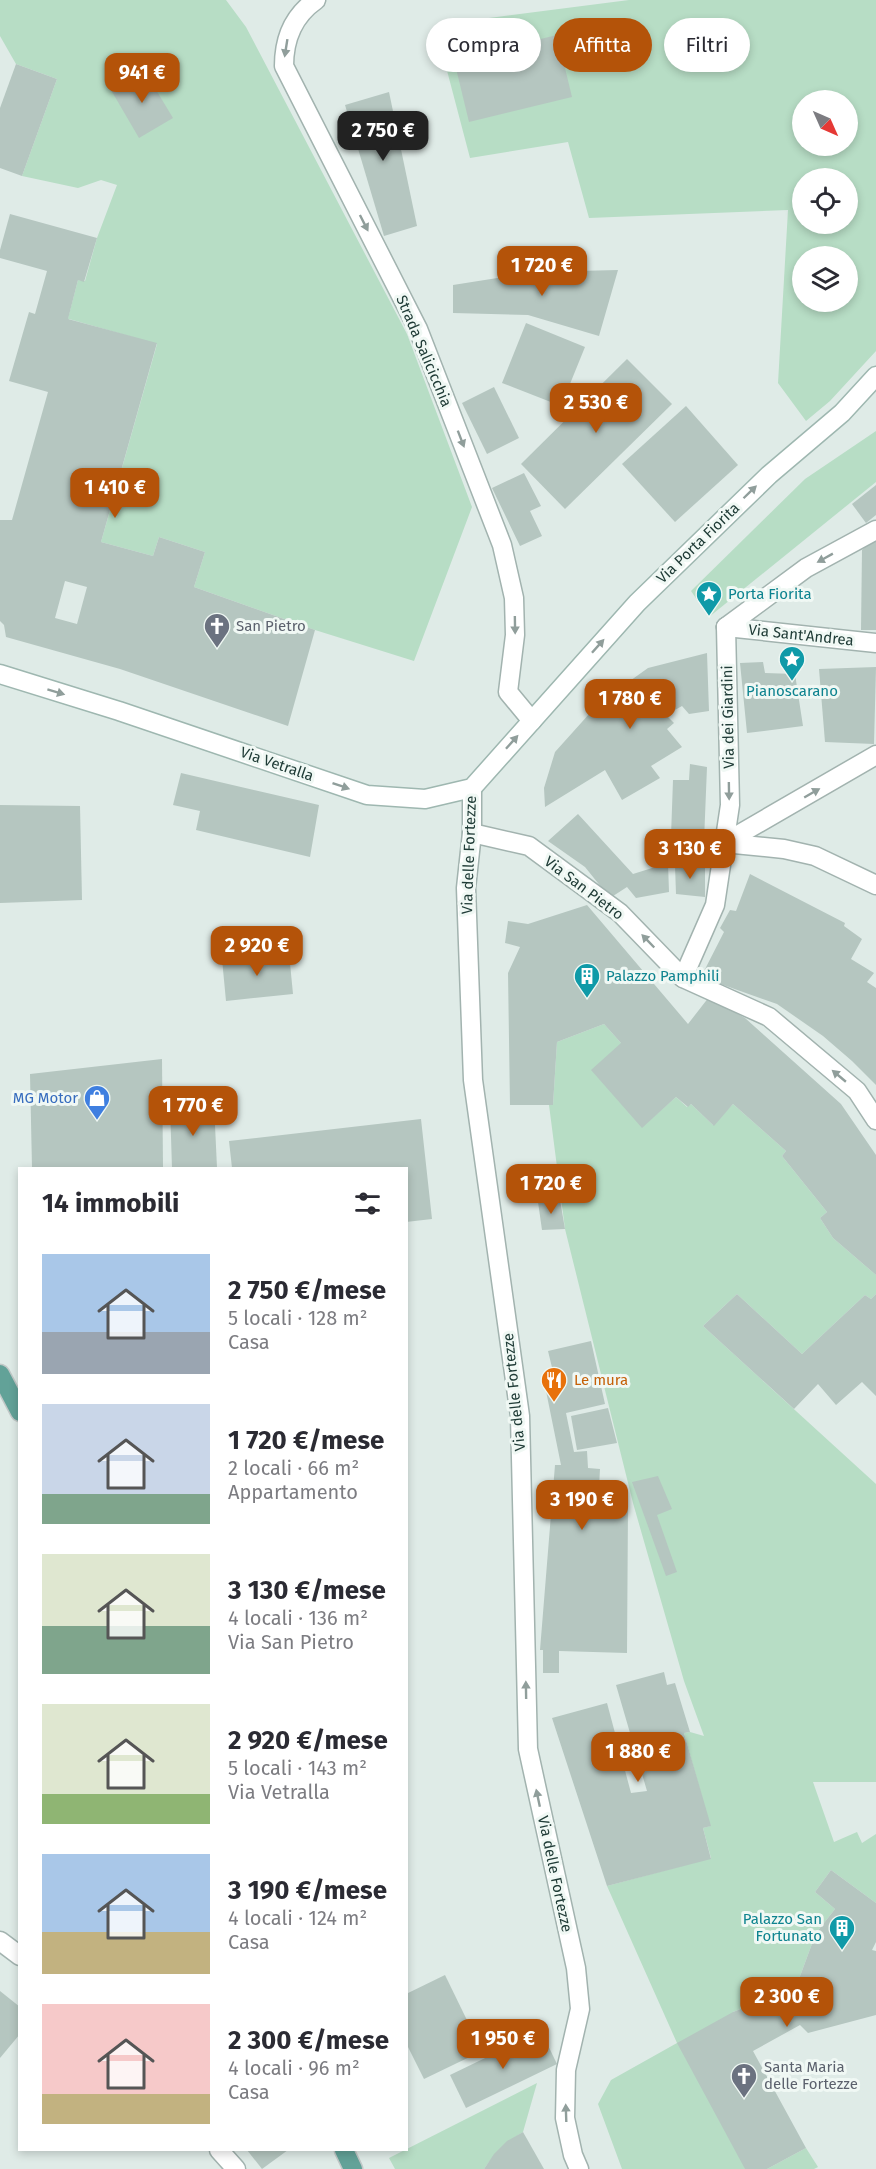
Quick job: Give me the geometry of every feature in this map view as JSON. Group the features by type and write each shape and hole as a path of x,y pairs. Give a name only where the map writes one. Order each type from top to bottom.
{"main road":[{"path":"0,1374 18,1408"},
{"path":"344,2151 352,2169"}],"street":[{"name":"Strada Salicicchia","path":"316,0 306,7 288,35 284,50 284,66 418,329 502,545 514,598 515,635 508,692 531,721"},
{"name":"Via Porta Fiorita","path":"531,721 637,603 769,475 842,412 876,376"},
{"path":"726,627 806,568 876,530"},
{"name":"Via Sant'Andrea","path":"726,627 876,643"},
{"name":"Via dei Giardini","path":"683,978 715,905 730,805 726,627"},
{"name":"Via Vetralla","path":"0,674 119,711 367,795 425,799 472,788"},
{"path":"472,788 531,721"},
{"path":"724,843 876,755"},
{"name":"Via delle Fortezze","path":"472,788 472,833 466,888 473,1080 520,1416 528,1749 576,1968 580,2010 566,2070 565,2118 573,2155 579,2169"},
{"name":"Via San Pietro","path":"472,833 529,846 620,913 683,978 769,1017 857,1091 876,1120"},
{"path":"724,843 784,849 815,856 876,885"},
{"path":"0,1941 18,1954"},
{"path":"220,2151 236,2169"}],"green space":[{"path":"0,0 226,0 246,27 407,334 472,507 414,661 315,630 194,587 205,552 159,537 153,556 101,542 157,344 69,319 67,322 78,280 85,281 97,238 117,185 101,180 78,188 22,176 57,79 16,64 0,36"},
{"path":"629,0 876,0 876,351 830,401 806,421 778,383 788,210 589,218 568,142 470,158 447,72 541,72 541,18 489,18"},
{"path":"876,431 876,482 709,617 691,591 805,479"},
{"path":"604,1024 621,1043 642,1127 676,1097 687,1107 691,1104 713,1125 733,1104 786,1151 782,1156 827,1212 820,1218 833,1238 876,1275 876,1294 871,1299 865,1295 802,1354 737,1294 703,1326 876,1484 876,1782 813,1782 834,1842 857,1832 862,1843 876,1834 876,1903 831,1870 815,1892 835,1909 816,1933 796,1987 733,2012 745,2169 622,2169 598,2104 611,2080 677,2043 607,1886 711,1858 703,1828 710,1826 684,1733 690,1732 704,1736 684,1681 633,1503 565,1229 549,1105 553,1105 557,1042"},
{"path":"537,2083 523,2132 492,2157 484,2169 395,2169 389,2158 408,2151 408,2148"},
{"path":"806,2148 818,2167 814,2169 767,2169"}],"building":[{"path":"553,36 553,72 566,72 572,97 469,122 457,72 541,72 541,39"},
{"path":"16,64 57,79 22,176 0,168 0,108"},
{"path":"144,70 173,118 139,138 111,90"},
{"path":"389,92 417,226 384,236 345,105"},
{"path":"10,214 97,238 84,282 78,280 68,319 157,343 101,542 153,556 159,537 205,552 194,587 315,630 288,726 120,669 6,637 4,625 0,621 0,520 12,520 48,392 9,381 29,312 35,314 47,271 0,258","holes":["65,581 87,587 77,624 55,618"]},
{"path":"618,270 599,336 528,315 453,313 453,285 535,272"},
{"path":"526,323 585,347 561,406 502,383"},
{"path":"627,359 672,404 565,509 521,464"},
{"path":"494,387 519,438 487,454 462,403"},
{"path":"686,406 738,465 675,522 622,464"},
{"path":"524,473 541,506 530,511 542,536 520,546 492,488"},
{"path":"876,485 876,515 866,523 852,504"},
{"path":"876,536 876,630 861,630 862,550"},
{"path":"707,653 709,711 689,714 682,706 666,715 674,723 667,729 682,747 651,766 660,778 622,800 605,770 545,807 544,788 555,752 599,703 648,668"},
{"path":"763,662 765,673 795,674 803,726 747,733 740,663"},
{"path":"876,667 874,744 825,742 819,669"},
{"path":"690,764 707,767 704,841 671,836 673,780 689,780"},
{"path":"181,773 319,805 310,857 196,830 200,811 173,805"},
{"path":"0,805 80,806 82,900 0,903"},
{"path":"578,814 633,874 668,863 669,892 636,898 627,887 610,898 585,867 548,841"},
{"path":"675,865 705,865 705,897 676,894"},
{"path":"750,874 845,923 844,926 862,939 851,959 874,973 867,982 876,988 876,1085 823,1036 777,1004 701,977 724,932 720,928 730,910 736,911"},
{"path":"587,905 688,1024 709,997 745,1018 841,1104 876,1155 876,1275 833,1238 820,1218 827,1212 782,1156 786,1151 733,1104 714,1126 691,1104 688,1107 676,1097 642,1128 591,1070 621,1043 604,1024 557,1042 553,1105 510,1105 508,973 520,947 505,943 508,921 528,924"},
{"path":"289,953 293,994 226,1001 222,959"},
{"name":"MG Motor","path":"162,1059 163,1167 32,1167 30,1074"},
{"path":"214,1104 217,1167 172,1167 170,1106"},
{"path":"421,1119 432,1219 408,1222 408,1167 232,1167 229,1141"},
{"path":"560,1200 565,1229 542,1230 538,1202"},
{"path":"737,1294 802,1354 865,1295 871,1299 876,1294 876,1396 862,1382 836,1405 818,1384 794,1409 703,1326"},
{"path":"591,1341 605,1404 566,1413 574,1452 587,1451 588,1468 600,1469 598,1505 628,1507 627,1653 559,1651 559,1673 543,1673 543,1650 540,1650 555,1465 561,1465 546,1391 557,1388 548,1351"},
{"path":"608,1408 617,1443 577,1450 571,1416"},
{"path":"658,1476 672,1509 657,1515 677,1572 666,1576 632,1482"},
{"path":"664,1672 667,1685 675,1683 690,1732 684,1733 711,1826 703,1828 711,1859 607,1886 552,1718 607,1703 631,1793 647,1791 616,1685"},
{"path":"831,1870 876,1903 876,1942 872,1950 876,1951 876,2015 808,2033 800,2025 753,2051 806,2148 767,2169 745,2169 677,2043 733,2012 796,1987 816,1933 835,1909 815,1892"},
{"path":"445,1975 482,2051 424,2079 408,2047 408,1993"},
{"path":"0,1991 18,2005 18,2036 0,2058"},
{"path":"541,2031 557,2064 466,2108 450,2075"},
{"path":"523,2132 544,2169 484,2169 507,2141"},
{"path":"248,2151 287,2151 262,2169"}],"place":[{"name":"Porta Fiorita","path":"709,617"},
{"name":"San Pietro","path":"217,649"},
{"name":"Pianoscarano","path":"792,682"},
{"name":"Palazzo Pamphili","path":"587,999"},
{"name":"MG Motor","path":"97,1121"},
{"name":"Le mura","path":"554,1403"},
{"name":"Palazzo San Fortunato","path":"842,1951"},
{"name":"Santa Maria delle Fortezze","path":"744,2099"}]}
